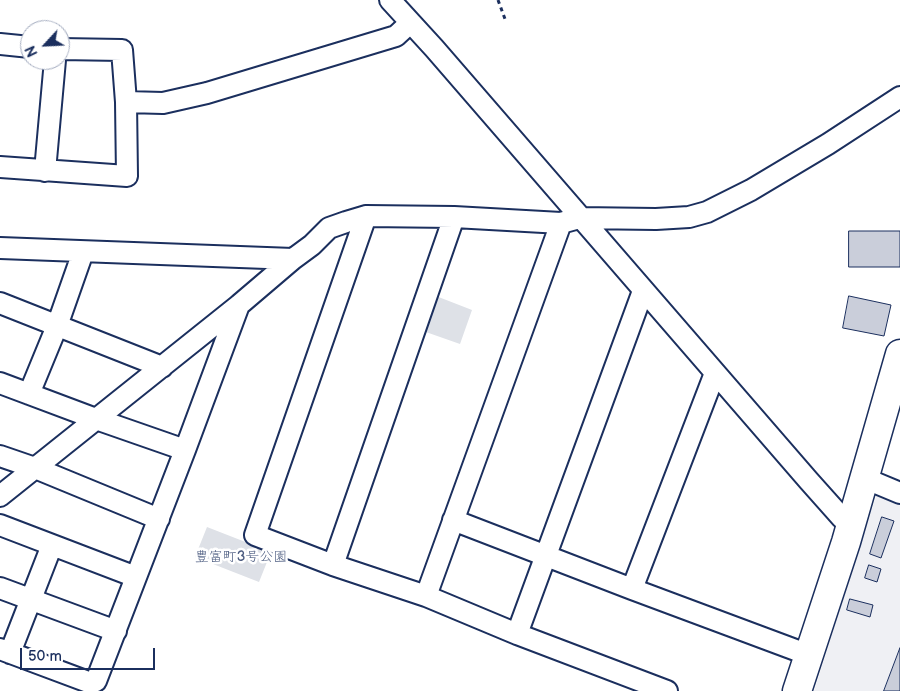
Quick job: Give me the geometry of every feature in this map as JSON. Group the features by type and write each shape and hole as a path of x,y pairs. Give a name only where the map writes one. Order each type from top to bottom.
{"street":[{"path":"390,0 506,131 570,220 643,290 842,518 852,522"},
{"path":"126,102 163,103 207,93 396,36 410,22"},
{"path":"0,44 20,45"},
{"path":"0,167 127,176 126,102 122,50 70,49"},
{"path":"45,171 54,70"},
{"path":"0,496 239,305 312,245 329,228 366,216 570,220 689,217 707,212 751,190 828,144 900,97"},
{"path":"366,216 255,535 333,565 426,596 517,634 667,691"},
{"path":"333,565 454,217"},
{"path":"426,596 453,520 570,220"},
{"path":"0,248 293,259"},
{"path":"29,394 57,326 83,252"},
{"path":"517,634 643,290"},
{"path":"0,303 162,367"},
{"path":"52,545 31,599 5,651 91,683 96,681 116,631 239,305"},
{"path":"797,691 852,522 900,354"},
{"path":"632,589 715,373"},
{"path":"0,383 185,450"},
{"path":"0,456 35,468 159,519"},
{"path":"865,477 900,492"},
{"path":"453,520 809,655"},
{"path":"0,525 136,577"},
{"path":"0,588 116,631"}],"path":[{"path":"498,0 505,19"}],"shaded area":[{"path":"877,493 900,502 900,691 814,691"}],"green space":[{"path":"436,296 472,310 460,344 423,331"},
{"name":"豊富町3号公園","path":"207,527 271,552 259,582 195,557"}],"building":[{"path":"849,231 900,231 900,267 849,267"},
{"path":"849,296 891,305 884,336 843,328"},
{"path":"882,517 894,521 881,558 870,554"},
{"path":"869,565 881,569 877,582 865,578"},
{"path":"850,599 873,605 870,617 847,610"},
{"path":"900,648 900,691 884,691"}]}
